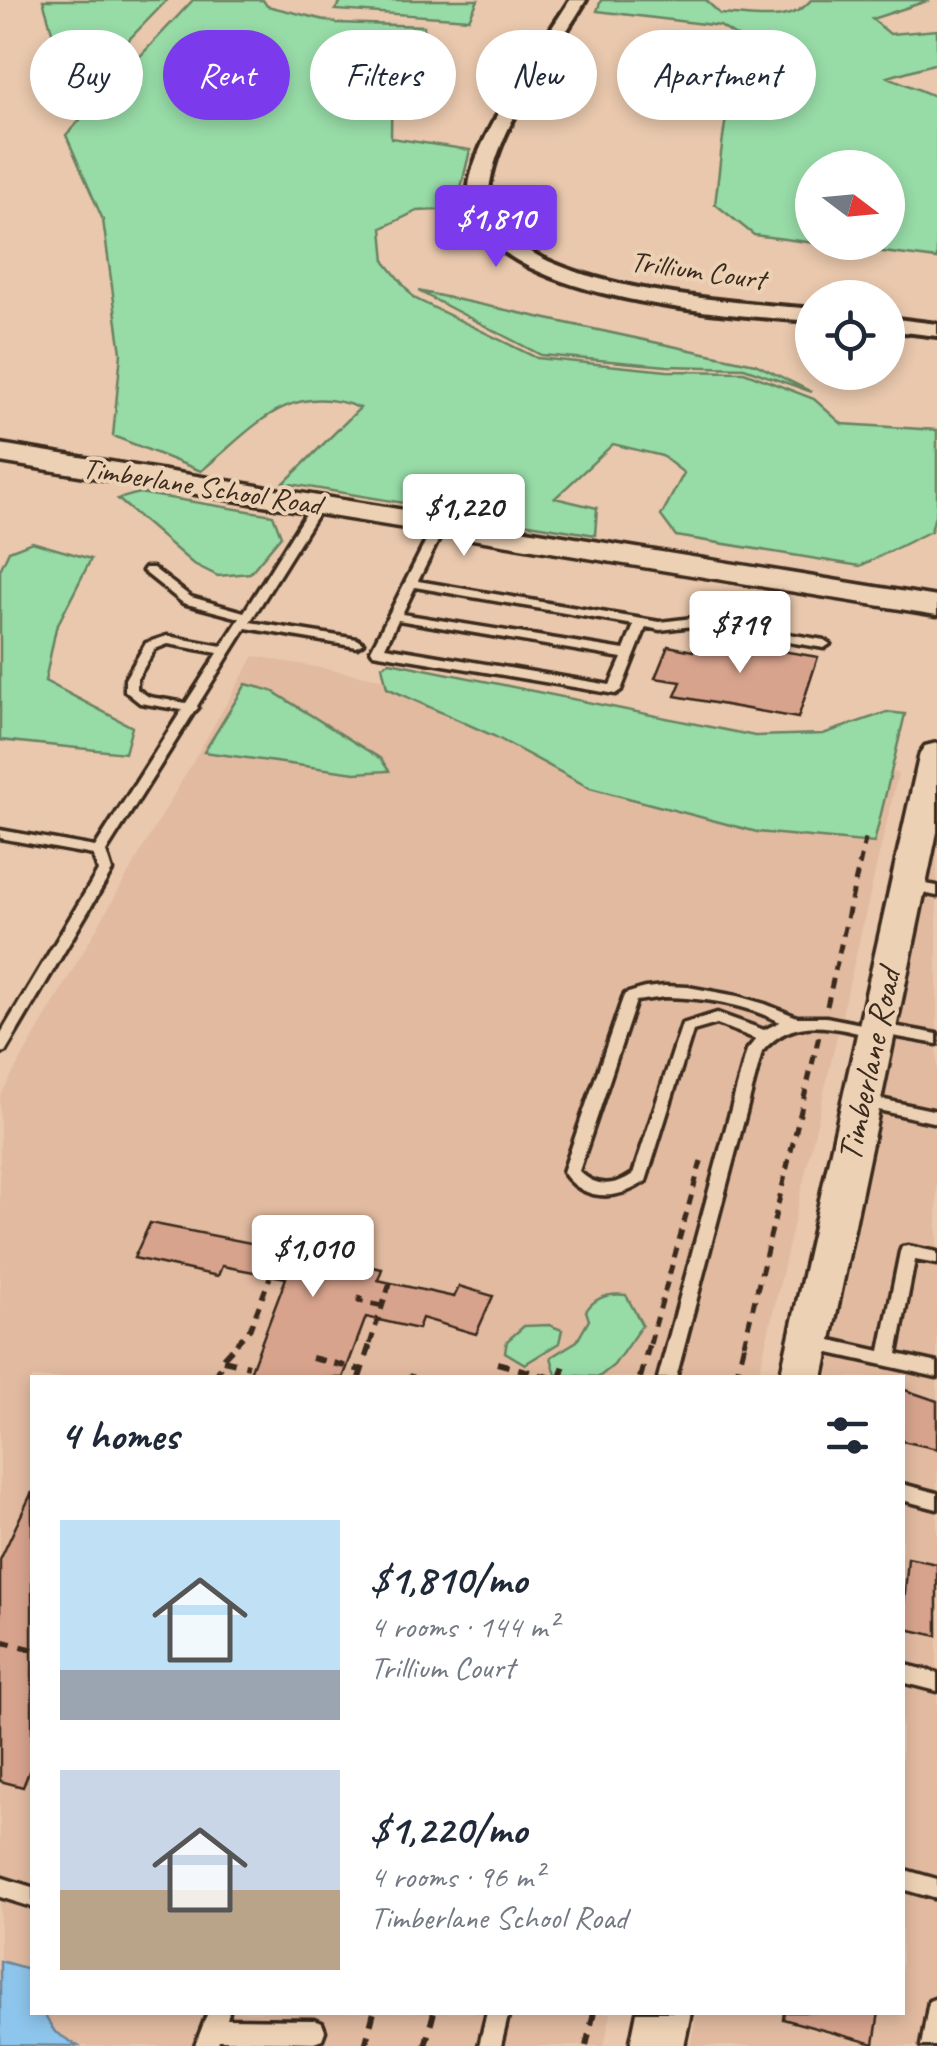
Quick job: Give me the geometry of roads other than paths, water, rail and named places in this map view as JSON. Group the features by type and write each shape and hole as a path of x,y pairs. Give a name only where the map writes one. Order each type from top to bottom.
{"street":[{"name":"Trillium Court","path":"578,0 485,166 478,201 486,228 494,239 544,268 614,290 795,314"},
{"path":"905,326 937,330"},
{"name":"Timberlane School Road","path":"0,453 937,606"},
{"name":"Timberlane Road","path":"805,1360 876,1030 922,889 937,753"},
{"path":"657,2046 663,2015"}],"lane":[{"path":"99,852 317,505"},
{"path":"440,525 377,650 614,690 642,622"},
{"path":"149,571 187,600 243,620 357,643"},
{"path":"411,583 642,622 692,622 824,644"},
{"path":"394,616 629,656"},
{"path":"192,708 145,700 131,691 132,680 150,646 167,640 225,650"},
{"path":"0,834 99,852"},
{"path":"0,1048 105,871 99,852"},
{"path":"764,1036 717,1018 686,1028 640,1177 619,1190 586,1187 577,1181 571,1172 630,998 656,990 758,1006 794,1022"},
{"path":"0,1015 17,1019"},
{"path":"668,1375 755,1050 764,1036 782,1024 823,1022 937,1040"},
{"path":"861,1101 937,1117"},
{"path":"887,1359 908,1252 937,1258"},
{"path":"805,1360 887,1359 937,1370"},
{"path":"905,1493 937,1501"},
{"path":"905,1674 937,1682"},
{"path":"905,1880 937,1889"},
{"path":"0,1887 30,1896"},
{"path":"932,2046 937,2009"},
{"path":"490,2046 497,2015"},
{"path":"212,2029 314,2031"}],"water":[{"path":"0,1961 29,1969 30,2015 44,2015 55,2032 78,2046 0,2045"}]}
